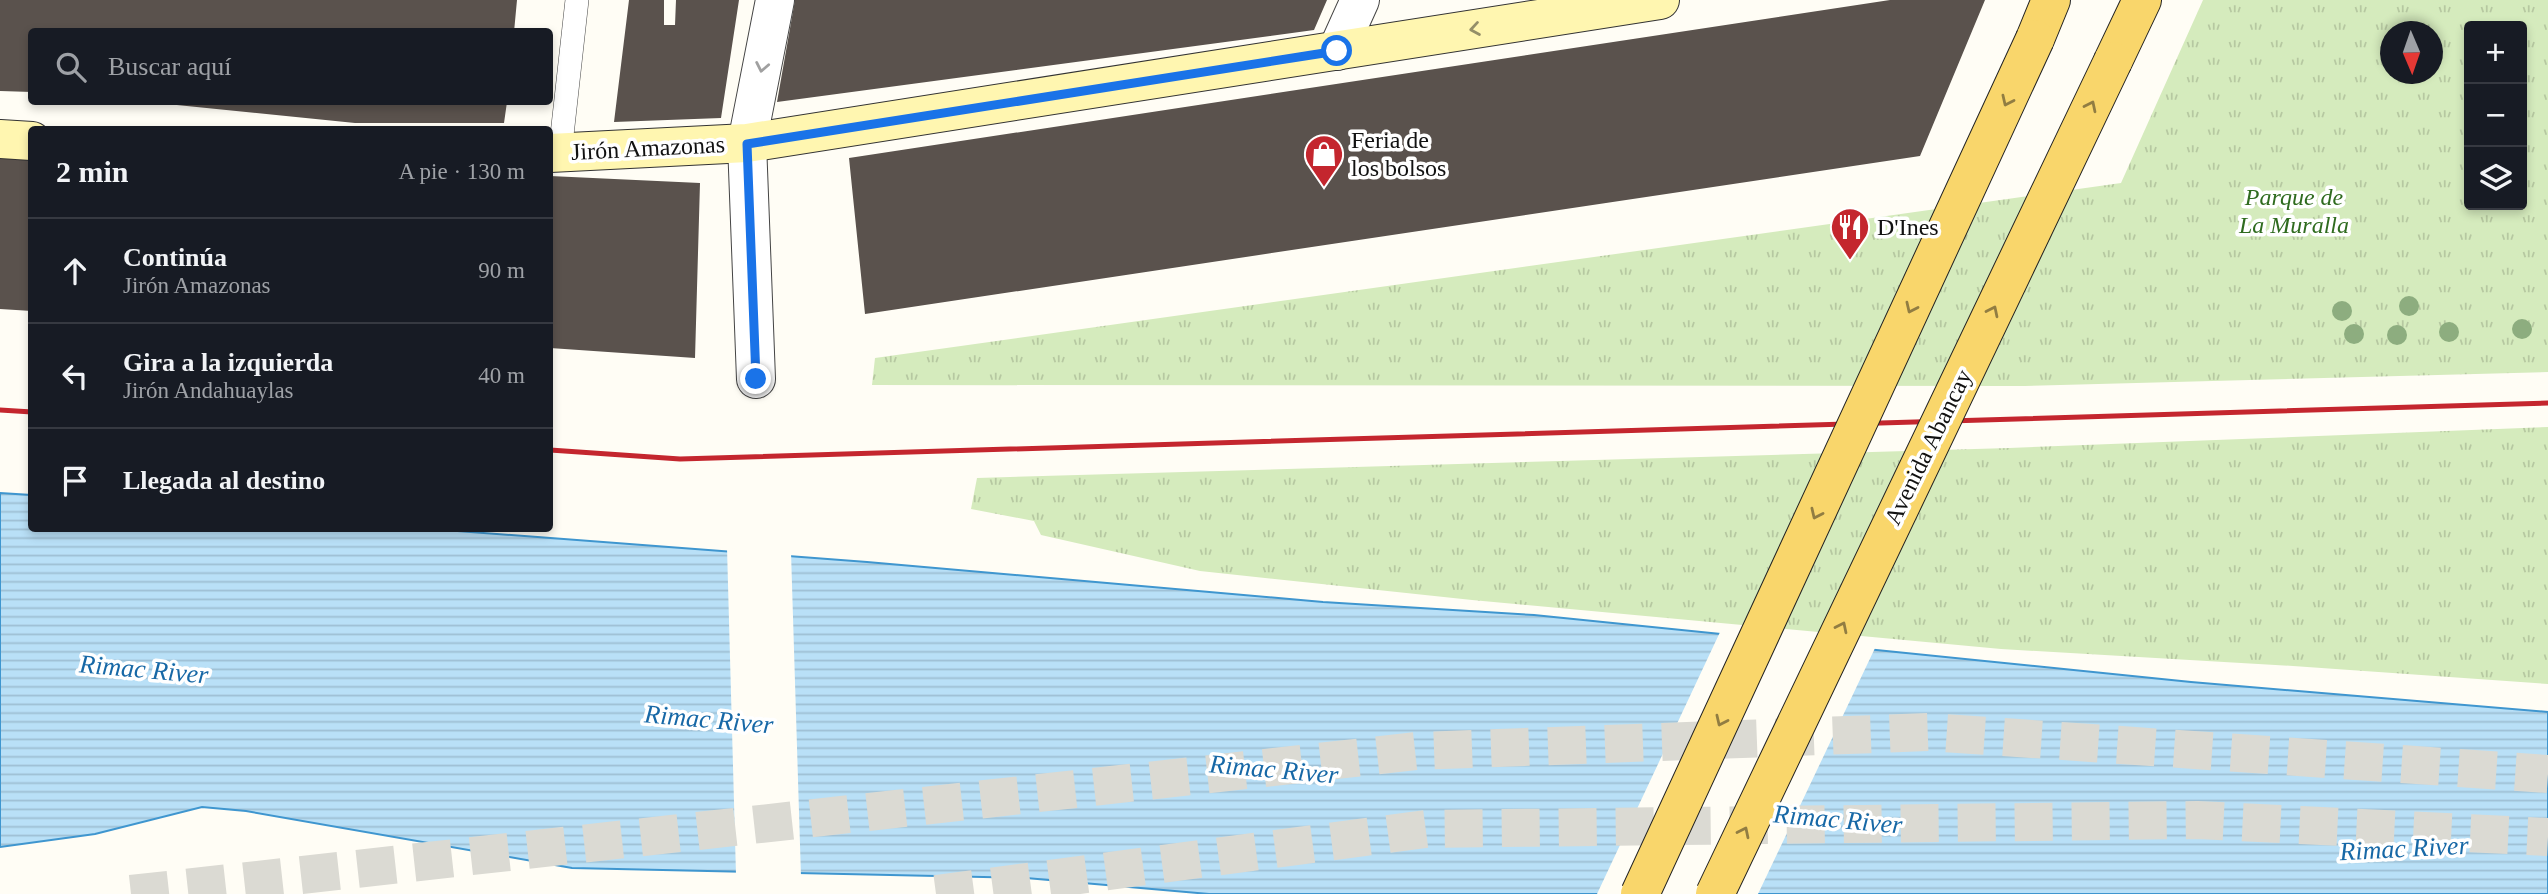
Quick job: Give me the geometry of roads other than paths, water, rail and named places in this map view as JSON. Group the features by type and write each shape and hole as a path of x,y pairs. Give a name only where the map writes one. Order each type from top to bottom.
{"main road":[{"path":"1640,894 2051,0"},
{"name":"Avenida Abancay","path":"1715,894 2142,0"}],"street":[{"path":"756,379 747,144 775,0"},
{"path":"1337,51 1360,0"},
{"name":"Jirón Amazonas","path":"555,153 747,144 1660,0"},
{"path":"0,139 28,141"}],"lane":[{"path":"555,153 577,0"}],"water":[{"name":"Rimac River","path":"0,493 28,495 28,532 471,532 867,562 1323,602 1534,615 2191,682 2548,712 2548,894 1209,894 1026,878 572,868 246,811 202,807 95,834 0,847"}],"tunnel":[{"path":"131,894 1417,751 1929,732 2548,774"},
{"path":"936,894 1426,829 2197,820 2548,837"}],"railway":[{"path":"553,450 680,459 2548,403"},
{"path":"0,410 28,412"}],"place":[{"name":"Feria de los bolsos","path":"1324,188"},
{"name":"D'Ines","path":"1850,261"}],"park label":[{"name":"Parque de La Muralla","path":"2294,211"}]}
